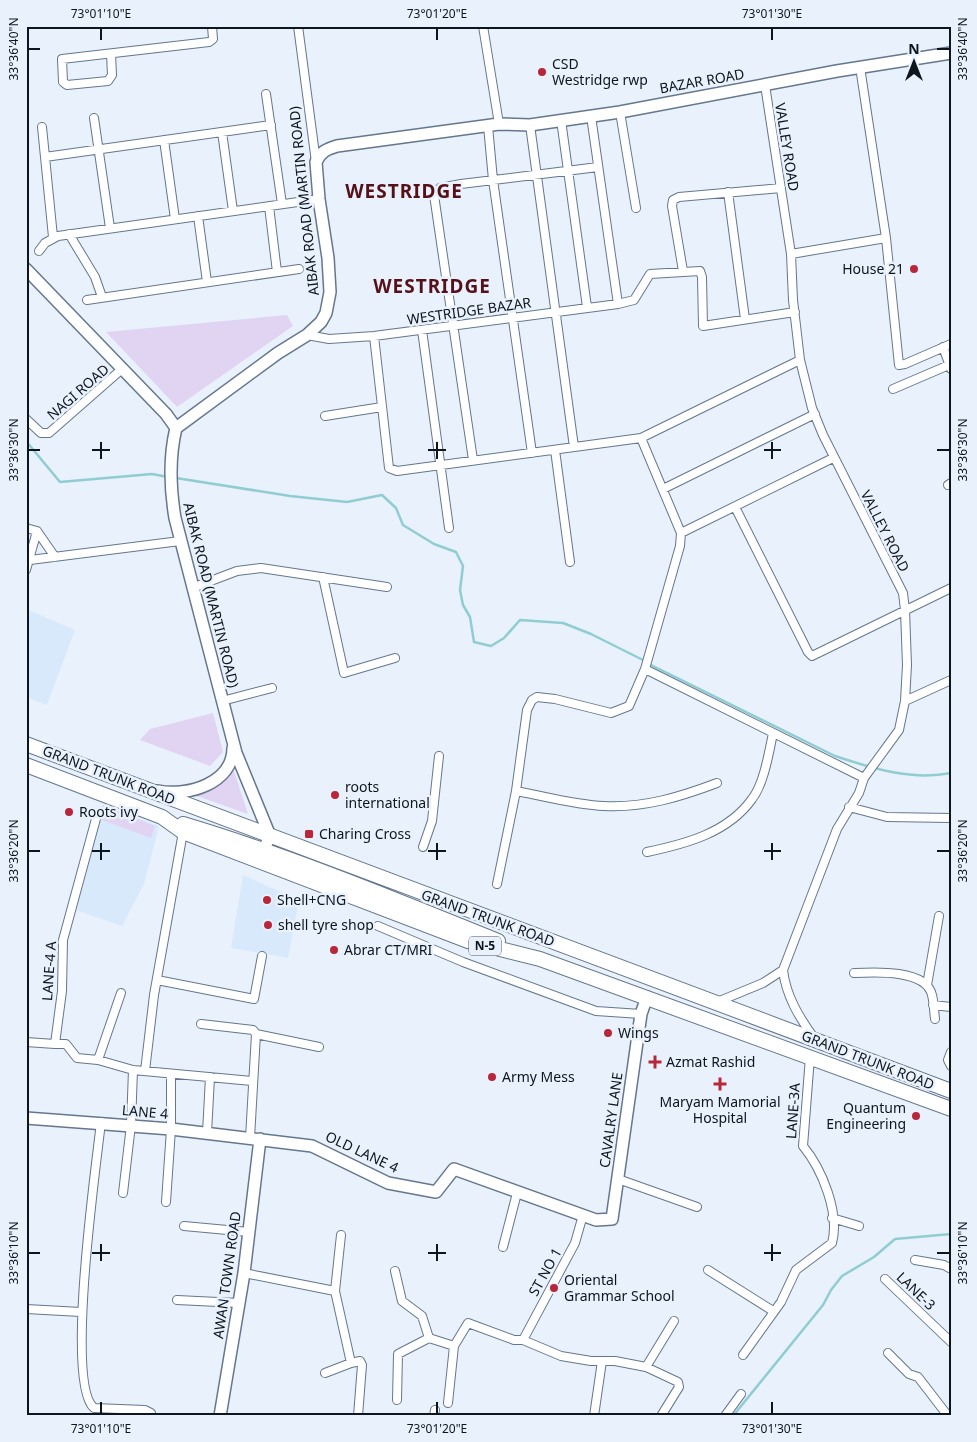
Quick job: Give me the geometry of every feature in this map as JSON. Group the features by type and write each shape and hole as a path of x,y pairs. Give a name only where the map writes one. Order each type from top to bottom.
{"highway":[{"name":"GRAND TRUNK ROAD","path":"26,744 951,1091"},
{"name":"GRAND TRUNK ROAD","path":"26,765 162,817 263,851 389,897 540,959 951,1109"},
{"name":"GRAND TRUNK ROAD","path":"162,817 183,832 468,941 540,959"}],"street":[{"path":"111,54 112,76 108,80 67,85 63,82 62,59 209,42 213,39 212,26"},
{"name":"AIBAK ROAD (MARTIN ROAD)","path":"270,836 233,742 180,541 170,488 172,444 176,428 278,353 307,335 321,322 329,305 328,258 298,26"},
{"path":"483,26 494,125 493,180 532,453"},
{"name":"BAZAR ROAD","path":"316,162 322,153 337,146 494,125 530,125 620,112 860,67 951,53"},
{"path":"860,67 886,238 899,365 951,344"},
{"name":"VALLEY ROAD","path":"765,85 791,254 800,360 815,414 834,458 903,593 906,610 905,701 899,730 868,770 859,793 837,829 783,970"},
{"path":"266,94 282,204"},
{"path":"620,112 636,208"},
{"path":"591,116 618,304"},
{"path":"94,118 110,228"},
{"path":"561,120 587,307"},
{"path":"45,157 271,125"},
{"path":"530,125 574,448"},
{"path":"42,128 53,238"},
{"path":"222,132 233,211"},
{"path":"164,140 175,219"},
{"path":"472,460 434,195 440,188 598,167"},
{"path":"781,188 679,197 673,200 672,206 683,271 700,271 702,277 703,326 795,312"},
{"path":"728,192 745,319"},
{"path":"39,251 53,238 69,234 319,199"},
{"path":"269,206 277,272"},
{"path":"198,216 207,282"},
{"path":"69,234 96,278 102,297"},
{"path":"791,254 886,238"},
{"path":"26,269 176,428"},
{"path":"87,300 299,269"},
{"name":"WESTRIDGE BAZAR","path":"307,335 329,339 374,336 618,304 634,300 650,274 683,271"},
{"path":"422,330 439,466 449,528"},
{"path":"374,336 389,468 397,471 641,438 800,360"},
{"path":"893,389 950,368 943,347"},
{"name":"NAGI ROAD","path":"26,419 41,433 49,433 122,369"},
{"path":"325,416 382,407"},
{"path":"663,489 815,414"},
{"path":"497,884 516,791 527,710 532,700 537,697 555,699 610,713 629,706 646,665 680,546 681,533 641,438"},
{"path":"555,450 570,562"},
{"path":"681,533 834,458"},
{"path":"734,507 808,652 812,656 951,588"},
{"path":"26,528 37,531 56,557"},
{"path":"26,570 37,531"},
{"path":"30,560 180,541"},
{"path":"192,588 237,571 261,568 386,587"},
{"path":"323,577 344,673 396,658"},
{"path":"646,665 773,733 864,778"},
{"path":"905,701 951,680"},
{"path":"222,701 272,688"},
{"path":"647,852 681,845 703,837 740,812 753,799 768,760 773,733"},
{"path":"149,789 164,792 189,790 208,785 223,774 231,764 233,742"},
{"path":"422,847 432,821 439,756"},
{"path":"516,791 602,806 638,805 676,798 717,783"},
{"path":"849,807 886,817 951,818"},
{"name":"LANE-4 A","path":"55,1044 62,991 63,940 97,814"},
{"path":"145,1071 157,980 183,832"},
{"path":"263,851 270,836"},
{"path":"926,985 939,916"},
{"path":"378,926 463,962 596,1011 640,1014"},
{"path":"157,980 254,999 262,956"},
{"path":"715,1003 763,984 783,970 785,984 794,1008 815,1040"},
{"path":"854,973 896,973 926,985 932,994 935,1019"},
{"path":"98,1060 121,993"},
{"name":"CAVALRY LANE","path":"583,1215 596,1220 612,1219 640,1014 647,997"},
{"path":"933,1005 951,1007"},
{"path":"201,1024 253,1030 256,1034 319,1047"},
{"path":"255,1138 252,1081 256,1034"},
{"path":"26,1042 66,1044 77,1058 98,1060 133,1070 252,1081"},
{"path":"951,1052 948,1060 951,1066"},
{"name":"LANE-3A","path":"773,1311 781,1302 796,1270 832,1243 832,1218 824,1178 816,1162 804,1146 810,1057"},
{"path":"123,1193 131,1125 133,1070"},
{"path":"166,1202 171,1129 171,1074"},
{"path":"207,1133 210,1078"},
{"name":"LANE 4","path":"26,1118 100,1122 255,1138"},
{"path":"100,1122 81,1312 82,1353 90,1405 94,1408 145,1410 151,1413 151,1416"},
{"name":"OLD LANE 4","path":"255,1138 312,1146 388,1184 436,1192 454,1169 583,1215"},
{"name":"AWAN TOWN ROAD","path":"220,1416 244,1273 249,1232 255,1138"},
{"path":"618,1179 697,1207"},
{"path":"503,1247 517,1193"},
{"name":"ST NO 1","path":"523,1340 576,1243 583,1215"},
{"path":"832,1218 859,1226"},
{"path":"184,1226 249,1232"},
{"path":"341,1235 335,1291 351,1363"},
{"name":"LANE-3","path":"915,1260 944,1265 951,1269"},
{"path":"708,1270 773,1311 744,1355"},
{"path":"395,1271 402,1301 422,1316 429,1338"},
{"path":"244,1273 335,1291"},
{"name":"LANE-3","path":"885,1279 951,1342"},
{"path":"177,1300 239,1303"},
{"path":"26,1309 81,1312"},
{"path":"646,1367 674,1321"},
{"path":"448,1403 454,1346 468,1323 514,1340 523,1340 562,1356 646,1367 679,1384 661,1416"},
{"path":"397,1400 398,1354 429,1338 454,1346"},
{"path":"888,1353 909,1374 918,1377 949,1415 944,1416"},
{"path":"325,1373 360,1361 362,1365 358,1416"},
{"path":"594,1416 602,1361"},
{"path":"725,1416 741,1394"}],"shaded area":[{"path":"287,315 293,326 177,407 106,332"},
{"path":"26,609 75,630 47,705 26,697"},
{"path":"213,713 223,752 210,766 140,740 150,729"},
{"path":"233,768 248,814 191,794 224,777"},
{"path":"103,805 159,826 144,884 122,926 76,910"},
{"path":"103,805 155,826 151,838 99,819"},
{"path":"243,875 299,900 288,958 231,948"}],"waterway":[{"path":"26,441 60,482 152,474 168,477"},
{"path":"176,478 290,496 347,502 382,495 396,508 403,525 434,544 456,552 463,566 460,590 463,605 470,617 474,642 491,646 504,638 520,620 563,623 591,634 645,661"},
{"path":"649,664 835,756 892,772 921,775 951,773"},
{"path":"733,1416 823,1305 831,1290 842,1276 874,1257 895,1239 951,1234"}],"place":[{"name":"CSD Westridge rwp","path":"542,72"},
{"name":"House 21","path":"914,269"},
{"name":"roots international","path":"335,795"},
{"name":"Roots ivy","path":"69,812"},
{"name":"Charing Cross","path":"309,834"},
{"name":"Shell+CNG","path":"267,900"},
{"name":"shell tyre shop","path":"268,925"},
{"name":"Abrar CT/MRI","path":"334,950"},
{"name":"Wings","path":"608,1033"},
{"name":"Azmat Rashid","path":"655,1062"},
{"name":"Army Mess","path":"492,1077"},
{"name":"Maryam Mamorial Hospital","path":"720,1084"},
{"name":"Quantum Engineering","path":"916,1116"},
{"name":"Oriental Grammar School","path":"554,1288"}],"district":[{"name":"WESTRIDGE","path":"404,191"},
{"name":"WESTRIDGE","path":"432,286"}]}
